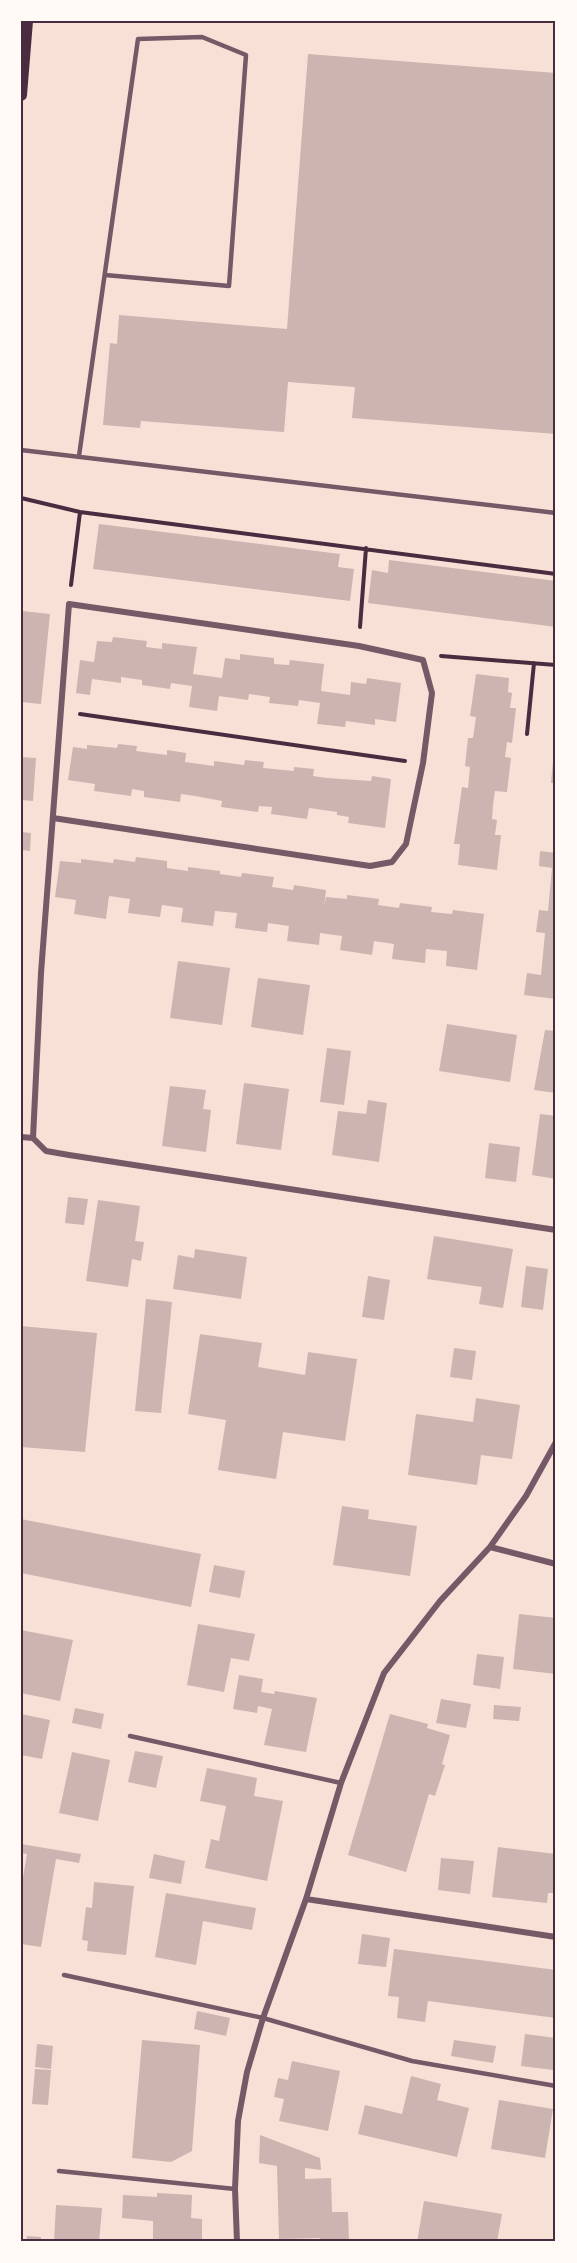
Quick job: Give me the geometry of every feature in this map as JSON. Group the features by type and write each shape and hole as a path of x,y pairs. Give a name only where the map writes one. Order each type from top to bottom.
{"main road":[{"path":"21,95 27,21"}],"street":[{"path":"33,1138 41,973 53,818 63,712 69,604 359,646 423,660 432,693 423,764 406,844 392,862 370,866 53,818"},
{"path":"21,1137 33,1138 46,1151 69,1155 556,1230"},
{"path":"237,2242 235,2189 238,2121 247,2072 263,2018 306,1899 341,1783 384,1673 440,1601 490,1547 526,1496 556,1442"},
{"path":"490,1547 556,1564"},
{"path":"306,1899 556,1937"}],"lane":[{"path":"79,456 138,39 201,37 246,55 229,285 105,275"},
{"path":"21,450 556,513"},
{"path":"130,1736 341,1783"},
{"path":"64,1975 263,2018 412,2061 556,2086"},
{"path":"59,2171 235,2189"}],"path":[{"path":"21,498 80,512 556,574"},
{"path":"69,604 80,512"},
{"path":"359,646 366,548"},
{"path":"423,660 446,654 556,665"},
{"path":"527,734 534,663"},
{"path":"63,712 423,764"}],"building":[{"path":"308,54 556,73 556,434 352,418 355,387 288,382 284,432 141,421 140,428 103,425 110,343 117,344 119,315 287,329"},
{"path":"99,524 340,554 338,567 354,569 350,601 93,569"},
{"path":"389,560 556,581 556,627 368,603 372,570 388,573"},
{"path":"22,611 50,614 41,704 21,702"},
{"path":"113,637 147,641 146,647 162,649 162,643 197,647 193,674 222,678 225,658 240,660 240,654 274,658 274,664 289,665 290,660 324,664 321,691 350,695 351,682 366,684 367,678 401,683 396,722 375,719 375,725 346,721 345,727 317,724 320,703 299,700 298,706 269,703 270,697 249,694 248,700 219,696 217,711 189,707 192,686 171,683 170,689 142,685 142,680 121,677 121,683 92,679 90,695 76,693 80,660 94,662 97,641 112,642"},
{"path":"476,674 509,678 508,692 512,693 510,708 516,708 512,743 507,742 505,757 511,758 507,792 495,791 493,805 492,819 497,820 495,835 501,835 497,870 458,865 460,844 454,844 462,787 468,788 470,767 465,766 468,738 473,738 476,717 470,716"},
{"path":"118,744 137,746 136,751 167,755 167,750 186,753 185,762 214,766 214,761 244,765 245,760 264,762 263,768 294,771 294,767 314,769 313,776 327,778 371,781 372,776 391,779 385,828 348,823 349,817 337,815 337,812 309,808 307,819 271,814 272,807 259,806 258,812 221,807 222,801 181,794 180,802 144,797 144,791 132,789 131,796 94,791 95,784 68,780 73,747 87,749 87,745 117,748"},
{"path":"554,750 556,750 556,783 551,783"},
{"path":"21,757 36,758 33,801 21,800"},
{"path":"21,832 31,833 30,851 21,850"},
{"path":"540,851 556,853 556,999 524,995 527,973 541,975 545,933 536,932 539,910 548,911 552,868 539,866"},
{"path":"136,857 167,861 167,868 188,871 188,867 220,871 220,874 241,877 242,873 274,877 272,887 293,890 294,885 326,890 324,907 326,897 347,899 347,895 379,899 378,905 399,908 400,903 432,907 431,912 452,914 453,910 484,914 477,970 446,966 447,951 426,949 425,963 392,959 394,944 374,941 372,955 340,950 342,936 320,933 319,945 287,941 289,926 268,923 267,932 235,928 237,913 215,911 213,926 181,922 183,908 162,905 160,917 128,913 130,899 109,896 106,919 74,914 76,900 55,897 60,861 81,863 81,859 113,863 114,859 135,862"},
{"path":"178,961 230,968 222,1025 170,1018"},
{"path":"258,978 310,985 303,1035 251,1027"},
{"path":"447,1024 517,1035 510,1082 439,1071"},
{"path":"545,1030 556,1031 556,1093 534,1090"},
{"path":"327,1048 351,1051 344,1105 320,1102"},
{"path":"244,1083 289,1089 281,1150 236,1144"},
{"path":"170,1086 206,1090 203,1109 211,1110 206,1152 162,1146"},
{"path":"368,1100 387,1103 379,1162 332,1155 338,1111 366,1114"},
{"path":"540,1114 556,1116 556,1179 532,1175"},
{"path":"489,1143 520,1147 516,1182 485,1178"},
{"path":"68,1197 88,1199 84,1225 65,1223"},
{"path":"98,1200 140,1206 135,1241 144,1242 141,1261 132,1259 128,1287 86,1281"},
{"path":"434,1236 513,1249 503,1308 479,1304 482,1287 427,1279"},
{"path":"195,1249 247,1257 241,1299 173,1289 178,1255 194,1258"},
{"path":"526,1266 548,1269 543,1310 521,1307"},
{"path":"368,1276 390,1280 384,1320 362,1317"},
{"path":"146,1299 172,1302 161,1413 135,1411"},
{"path":"21,1326 97,1333 85,1452 21,1447"},
{"path":"200,1334 262,1343 258,1367 305,1375 308,1352 357,1359 345,1441 283,1432 276,1479 218,1470 226,1420 188,1414"},
{"path":"454,1348 476,1351 472,1380 450,1377"},
{"path":"476,1398 520,1405 512,1459 481,1455 477,1485 408,1475 416,1414 473,1422"},
{"path":"342,1506 369,1510 368,1519 417,1526 410,1576 333,1565"},
{"path":"21,1519 201,1554 191,1607 21,1573"},
{"path":"214,1565 245,1571 240,1598 209,1592"},
{"path":"519,1614 556,1618 556,1674 513,1669"},
{"path":"198,1624 255,1634 249,1661 231,1658 224,1692 187,1685"},
{"path":"21,1630 73,1640 60,1701 21,1693"},
{"path":"477,1654 504,1657 500,1689 473,1685"},
{"path":"239,1675 263,1679 261,1692 274,1694 275,1691 317,1698 306,1752 264,1745 272,1709 258,1706 257,1713 233,1709"},
{"path":"441,1699 471,1704 466,1728 436,1723"},
{"path":"494,1705 521,1707 519,1721 493,1719"},
{"path":"75,1708 104,1714 101,1729 72,1723"},
{"path":"21,1714 50,1720 42,1759 21,1755"},
{"path":"390,1714 428,1724 427,1728 450,1735 442,1764 422,1758 445,1765 435,1796 429,1794 406,1872 348,1855"},
{"path":"135,1751 163,1756 156,1788 128,1782"},
{"path":"72,1752 110,1760 98,1821 59,1813"},
{"path":"207,1768 257,1778 254,1796 283,1801 267,1881 205,1868 211,1839 219,1841 226,1806 200,1801"},
{"path":"21,1844 81,1854 79,1863 56,1859 41,1947 21,1944 21,1889 27,1854 21,1853"},
{"path":"498,1847 556,1854 556,1893 548,1893 547,1903 492,1897"},
{"path":"154,1854 185,1861 181,1884 149,1878"},
{"path":"441,1858 474,1861 470,1894 438,1890"},
{"path":"94,1882 134,1886 126,1955 87,1951 88,1941 82,1940 86,1907 92,1908"},
{"path":"166,1893 256,1908 252,1930 203,1921 196,1965 155,1957"},
{"path":"362,1934 390,1938 386,1967 358,1964"},
{"path":"394,1949 556,1970 556,2018 428,2001 425,2022 397,2018 399,1997 388,1996"},
{"path":"197,2011 230,2018 226,2036 194,2029"},
{"path":"525,2034 556,2038 553,2070 521,2066"},
{"path":"142,2040 200,2045 192,2151 171,2162 132,2158"},
{"path":"454,2040 496,2046 493,2063 451,2056"},
{"path":"37,2044 53,2046 51,2069 35,2067"},
{"path":"292,2061 340,2071 328,2131 279,2121 284,2099 274,2097 278,2078 288,2080"},
{"path":"35,2069 51,2070 48,2105 32,2104"},
{"path":"411,2076 441,2084 437,2100 469,2108 457,2157 358,2134 365,2105 402,2114"},
{"path":"499,2100 553,2109 545,2158 491,2149"},
{"path":"260,2135 320,2158 321,2170 305,2168 305,2179 331,2178 332,2212 348,2212 349,2242 320,2242 320,2238 279,2239 277,2166 259,2163"},
{"path":"157,2193 192,2195 191,2218 202,2219 202,2242 153,2242 153,2221 122,2218 123,2195 157,2197"},
{"path":"424,2201 502,2214 497,2242 417,2242"},
{"path":"56,2205 102,2208 99,2242 54,2242"},
{"path":"27,2236 41,2237 41,2242 26,2242"}]}
